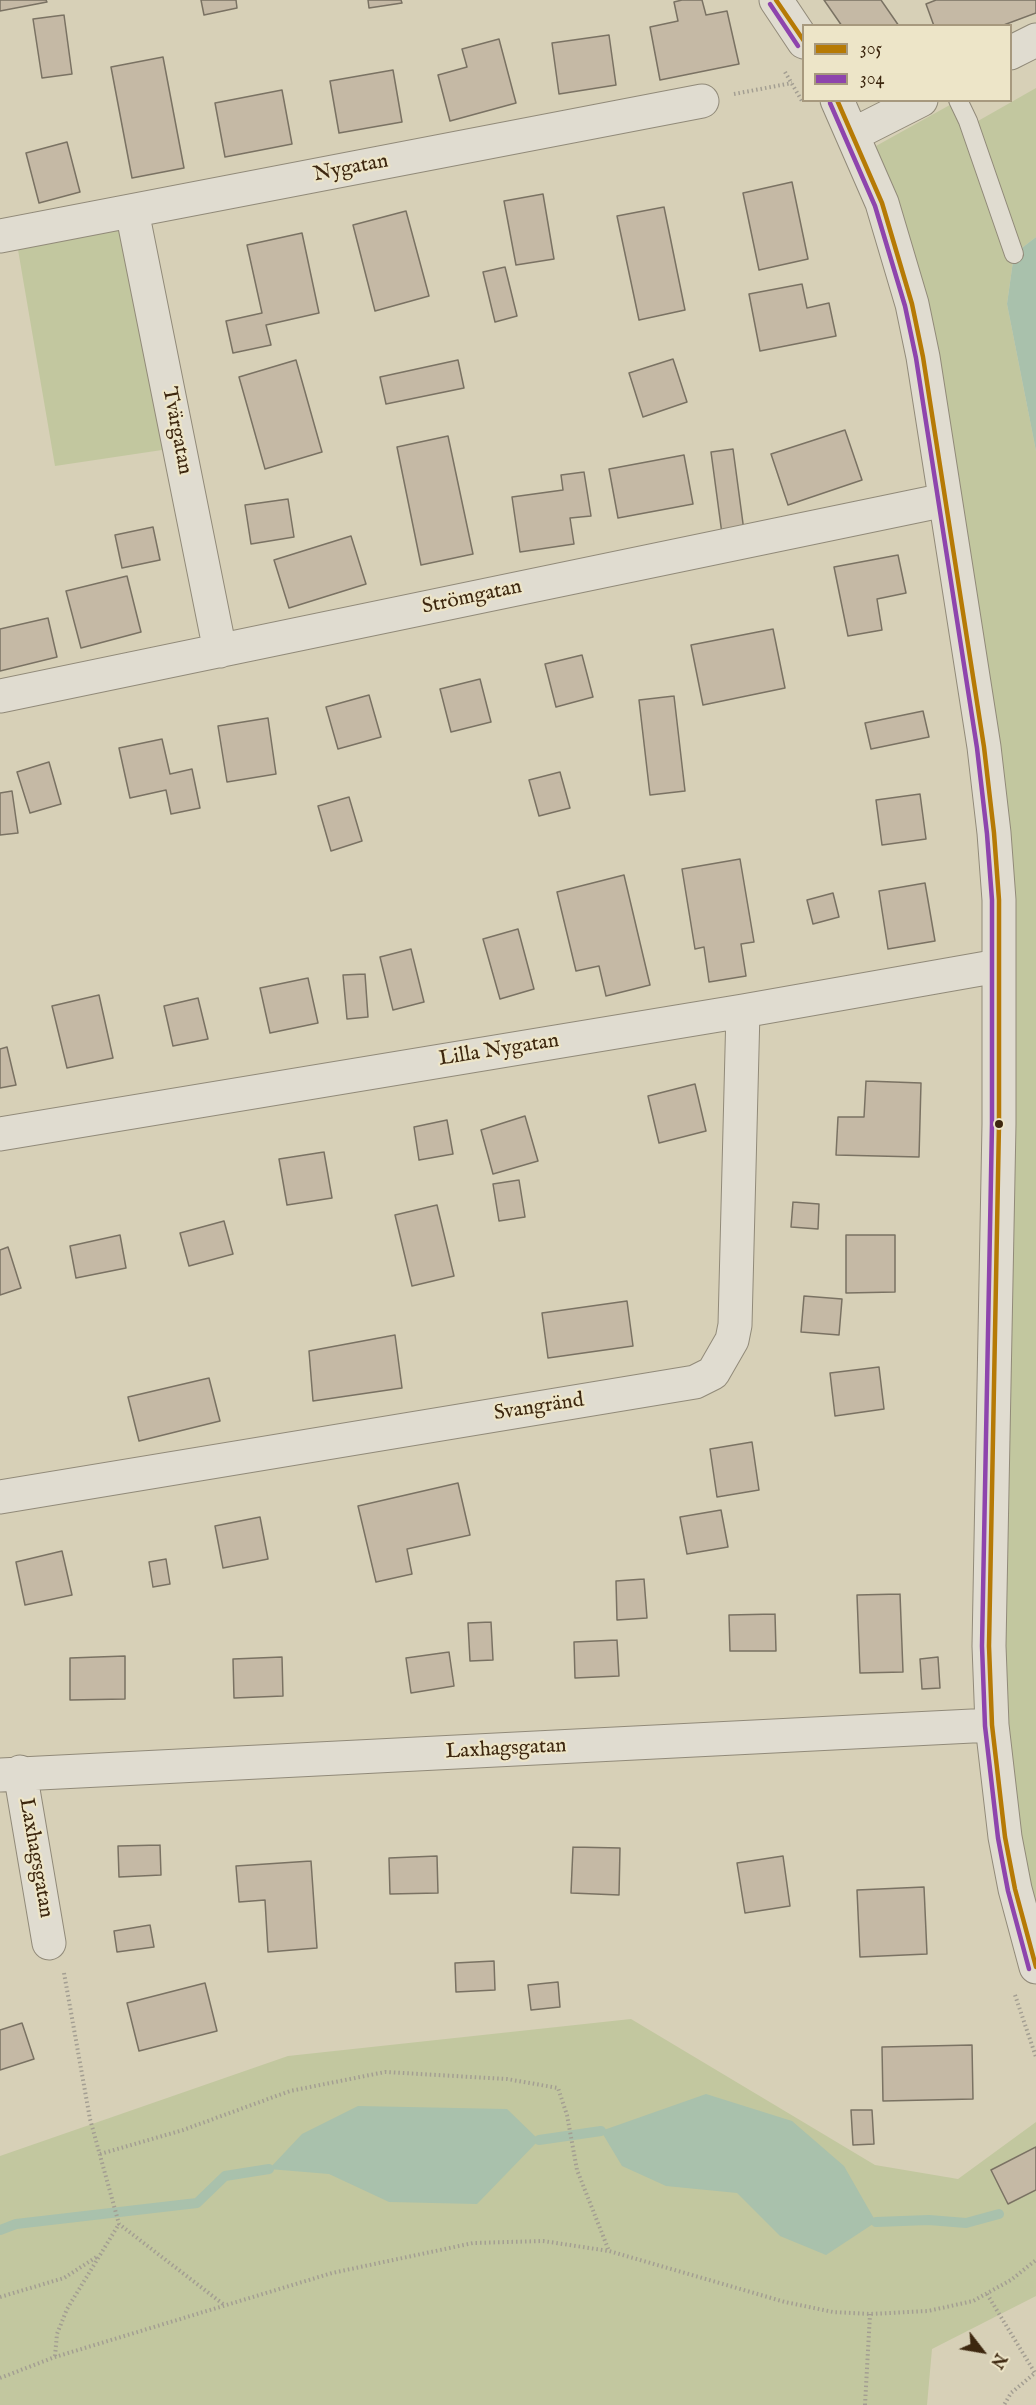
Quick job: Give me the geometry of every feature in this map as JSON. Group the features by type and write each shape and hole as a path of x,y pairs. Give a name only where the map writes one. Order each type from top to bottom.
{"street":[{"path":"776,0 792,53"},
{"path":"1012,52 1036,40"},
{"name":"Nygatan","path":"0,236 702,101"},
{"path":"838,102 854,134 882,203 912,304 923,357 993,822 999,900 999,1124 989,1646 992,1725 1005,1837 1015,1889 1024,1975"},
{"path":"854,134 917,102"},
{"name":"Tvärgatan","path":"132,211 220,651"},
{"name":"Strömgatan","path":"0,696 945,500"},
{"name":"Lilla Nygatan","path":"0,1134 743,1011 998,966"},
{"name":"Svangränd","path":"0,1497 695,1382 713,1373 732,1340 735,1325 743,1011"},
{"name":"Laxhagsgatan","path":"50,1943 10,1773 992,1725"}],"lane":[{"path":"959,102 968,121 1014,254"}],"path":[{"path":"792,53 792,83 802,100"},
{"path":"702,101 792,83"},
{"path":"50,1943 60,1957 100,2154 119,2224 224,2304"},
{"path":"1024,1975 1036,2057"},
{"path":"100,2154 183,2130 290,2091 385,2072 507,2079 558,2088 567,2115 577,2170 609,2251"},
{"path":"55,2357 57,2334 67,2309 119,2224"},
{"path":"0,2378 55,2357 332,2273 473,2243 543,2241 609,2251 785,2302 833,2312 870,2314 928,2311 973,2301 1011,2280 1036,2260"},
{"path":"0,2297 64,2278 101,2254"},
{"path":"987,2294 1036,2372 1011,2393 1004,2405"},
{"path":"865,2405 870,2314"}],"shaded area":[{"path":"1036,88 1036,237 1014,254 1007,304 1036,451 1036,1956 991,1725 1006,983 910,276 876,146 955,102 967,102 978,121"},
{"path":"133,215 182,447 55,466 16,238"},
{"path":"1036,237 1036,451 1007,304 1014,254"},
{"path":"631,2019 875,2165 958,2179 1036,2122 1036,2296 932,2349 927,2405 0,2405 0,2156 288,2056"},
{"path":"706,2094 792,2121 844,2166 876,2222 826,2255 780,2236 737,2193 666,2186 622,2166 601,2131"},
{"path":"358,2106 507,2109 539,2140 477,2204 389,2202 329,2174 269,2169 302,2134"}],"building":[{"path":"0,0 46,0 47,2 0,11"},
{"path":"201,0 236,0 237,8 204,15"},
{"path":"368,0 401,0 402,3 369,8"},
{"path":"702,0 706,15 727,11 739,64 660,80 650,27 678,21 674,2"},
{"path":"824,0 881,0 898,24 841,24"},
{"path":"936,0 1036,0 1036,13 1006,24 933,24 926,4"},
{"path":"64,15 72,74 42,78 33,19"},
{"path":"609,35 616,85 559,94 552,43"},
{"path":"499,39 516,103 450,121 438,75 467,67 462,49"},
{"path":"163,57 184,168 132,178 111,67"},
{"path":"393,70 402,122 339,133 330,81"},
{"path":"282,90 292,144 225,157 215,103"},
{"path":"67,142 80,192 39,203 26,153"},
{"path":"792,182 808,259 759,270 743,193"},
{"path":"543,194 554,259 516,265 504,201"},
{"path":"664,207 685,310 639,320 617,216"},
{"path":"406,211 429,296 375,311 353,225"},
{"path":"302,233 319,313 266,325 271,345 233,353 226,321 262,313 247,245"},
{"path":"505,267 517,316 495,322 483,272"},
{"path":"802,284 807,308 829,303 836,336 760,351 749,294"},
{"path":"673,359 687,402 643,417 629,373"},
{"path":"296,360 322,452 265,469 239,377"},
{"path":"458,360 464,388 386,404 380,377"},
{"path":"845,430 862,480 788,505 771,454"},
{"path":"448,436 473,554 421,565 397,447"},
{"path":"733,449 744,531 722,534 711,452"},
{"path":"684,455 693,504 618,518 609,469"},
{"path":"584,472 591,516 570,518 574,544 520,552 512,497 563,490 561,475"},
{"path":"288,499 294,537 251,544 245,505"},
{"path":"153,527 160,560 122,568 115,535"},
{"path":"351,536 366,584 289,608 274,560"},
{"path":"898,555 906,593 877,599 882,630 848,636 834,567"},
{"path":"127,576 141,632 81,648 66,591"},
{"path":"48,618 57,657 0,671 0,629"},
{"path":"773,629 785,688 703,705 691,645"},
{"path":"582,655 593,697 556,707 545,664"},
{"path":"480,679 491,722 451,732 440,689"},
{"path":"369,695 381,737 338,749 326,707"},
{"path":"674,696 685,791 650,795 639,700"},
{"path":"923,711 929,737 871,749 865,723"},
{"path":"268,718 276,774 227,782 218,726"},
{"path":"162,739 170,774 192,769 200,808 171,814 166,790 130,798 119,748"},
{"path":"49,762 61,804 30,813 17,772"},
{"path":"560,772 570,808 539,816 529,780"},
{"path":"12,791 18,833 0,835 0,793"},
{"path":"920,794 926,839 882,845 876,800"},
{"path":"349,797 362,841 331,851 318,806"},
{"path":"740,859 754,942 741,944 746,976 709,982 704,947 695,949 682,869"},
{"path":"624,875 650,985 606,996 599,966 576,971 557,892"},
{"path":"925,883 935,941 888,949 879,891"},
{"path":"833,893 839,917 813,924 807,900"},
{"path":"518,929 534,989 500,999 483,939"},
{"path":"411,949 424,1002 393,1010 380,957"},
{"path":"365,974 368,1017 347,1019 343,975"},
{"path":"308,978 318,1023 270,1033 260,988"},
{"path":"99,995 113,1058 67,1068 52,1006"},
{"path":"198,998 208,1039 173,1046 164,1006"},
{"path":"7,1047 16,1085 0,1088 0,1049"},
{"path":"866,1081 921,1083 919,1157 836,1155 838,1117 864,1117"},
{"path":"695,1084 706,1131 659,1143 648,1096"},
{"path":"525,1116 538,1161 493,1174 481,1130"},
{"path":"447,1120 453,1154 419,1160 414,1127"},
{"path":"324,1152 332,1198 287,1205 279,1159"},
{"path":"519,1180 525,1217 499,1221 493,1184"},
{"path":"793,1202 819,1204 818,1229 791,1227"},
{"path":"437,1205 454,1276 412,1286 395,1215"},
{"path":"224,1221 233,1254 189,1266 180,1233"},
{"path":"120,1235 126,1268 76,1278 70,1246"},
{"path":"846,1235 895,1235 895,1292 846,1293"},
{"path":"8,1247 21,1288 0,1295 0,1250"},
{"path":"804,1296 842,1299 839,1335 801,1332"},
{"path":"627,1301 633,1346 548,1358 542,1313"},
{"path":"395,1335 402,1388 313,1401 309,1351"},
{"path":"879,1367 884,1409 835,1416 830,1373"},
{"path":"209,1378 220,1421 139,1441 128,1397"},
{"path":"752,1442 759,1490 717,1497 710,1449"},
{"path":"458,1483 470,1535 407,1549 412,1574 376,1582 358,1506"},
{"path":"721,1510 728,1547 687,1554 680,1517"},
{"path":"260,1517 268,1559 223,1568 215,1526"},
{"path":"62,1551 72,1595 25,1605 16,1562"},
{"path":"166,1559 170,1584 153,1587 149,1562"},
{"path":"644,1579 647,1618 617,1620 616,1581"},
{"path":"900,1594 903,1672 860,1673 857,1595"},
{"path":"775,1614 776,1651 730,1651 729,1615"},
{"path":"491,1622 493,1660 470,1661 468,1623"},
{"path":"617,1640 619,1676 575,1678 574,1642"},
{"path":"449,1652 454,1686 411,1693 406,1658"},
{"path":"125,1656 125,1699 70,1700 70,1658"},
{"path":"282,1657 283,1696 234,1698 233,1659"},
{"path":"938,1657 940,1688 922,1689 920,1659"},
{"path":"160,1845 161,1875 119,1877 118,1846"},
{"path":"573,1847 620,1848 619,1895 571,1893"},
{"path":"437,1856 438,1893 390,1894 389,1858"},
{"path":"783,1856 790,1906 745,1913 737,1863"},
{"path":"311,1861 317,1948 268,1952 265,1900 239,1902 236,1866"},
{"path":"924,1887 927,1954 860,1957 857,1890"},
{"path":"150,1925 154,1947 117,1952 114,1931"},
{"path":"494,1961 495,1990 456,1992 455,1963"},
{"path":"558,1982 560,2007 531,2010 528,1985"},
{"path":"205,1983 217,2031 139,2051 127,2003"},
{"path":"22,2023 34,2059 0,2070 0,2030"},
{"path":"972,2045 973,2099 883,2101 882,2047"},
{"path":"851,2110 872,2110 874,2144 853,2145"},
{"path":"1036,2147 1036,2190 1008,2204 991,2170"}],"waterway":[{"path":"539,2140 601,2131"},
{"path":"0,2230 16,2224 197,2203 225,2176 269,2169"},
{"path":"876,2222 929,2220 966,2223 999,2214"}],"transit line":[{"name":"305","path":"776,0 802,38"},
{"name":"304","path":"770,4 798,46"},
{"name":"305","path":"838,102 882,203 912,304 923,357 984,747 994,833 999,900 999,1124 989,1646 992,1725 1005,1837 1015,1889 1036,1967"},
{"name":"304","path":"830,103 875,206 905,306 916,358 977,748 987,834 992,900 992,1124 982,1646 985,1726 998,1838 1008,1891 1029,1969"}]}
